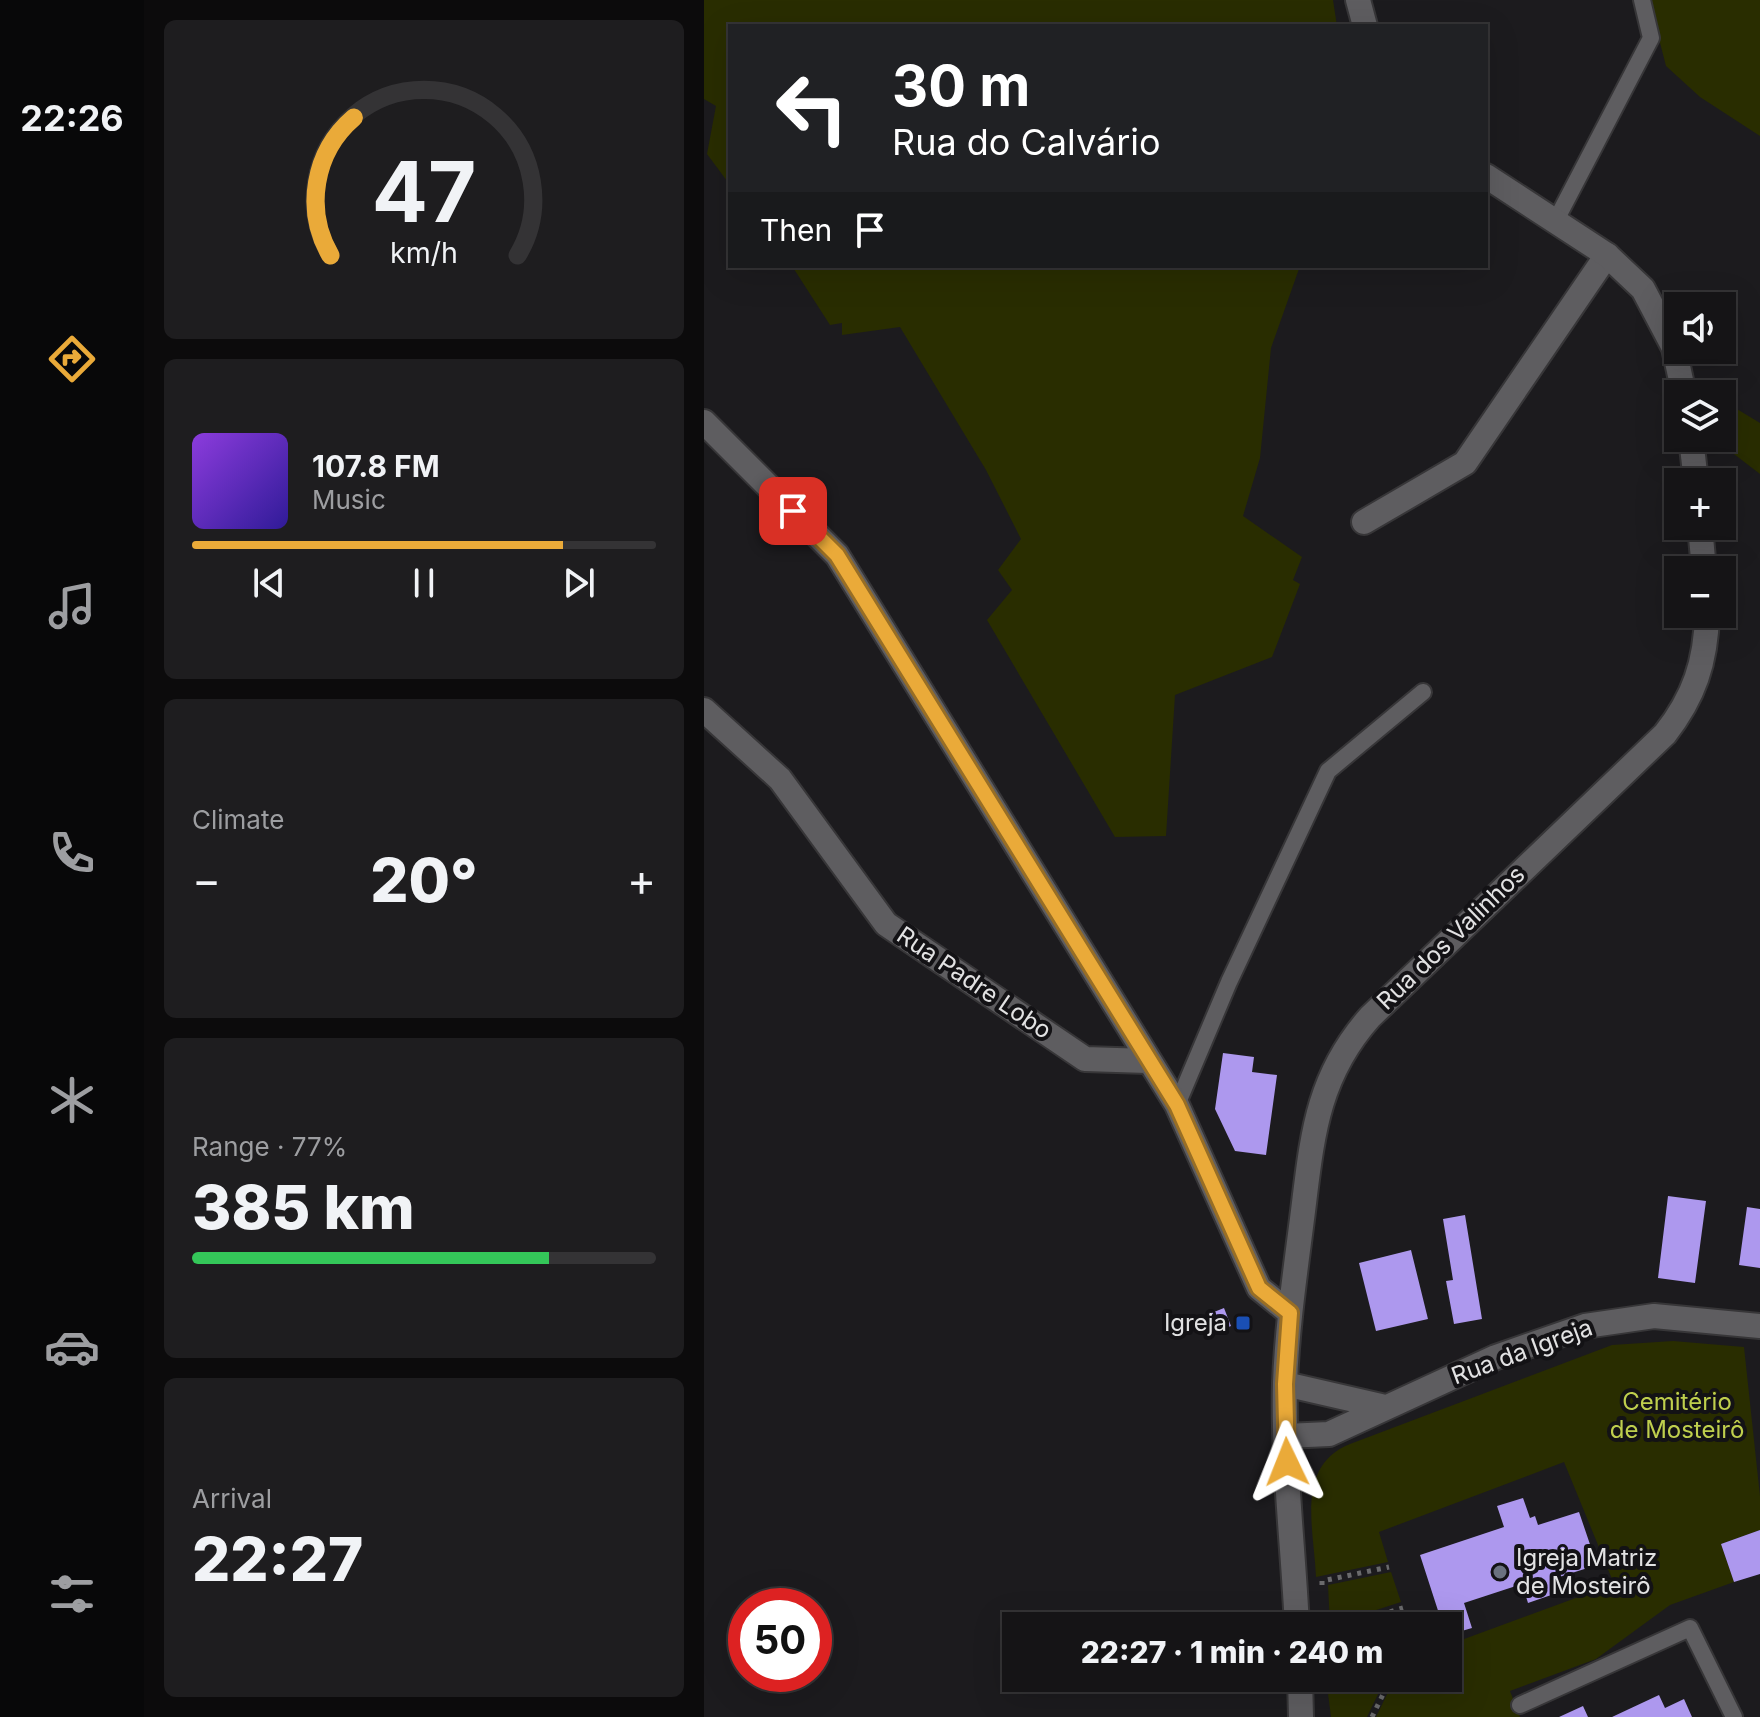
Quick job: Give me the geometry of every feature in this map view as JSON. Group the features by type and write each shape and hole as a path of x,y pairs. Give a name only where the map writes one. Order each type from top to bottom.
{"street":[{"path":"1358,0 1364,24"},
{"path":"1488,177 1554,224 1607,255 1652,301 1674,348 1681,380"},
{"path":"1364,522 1465,463 1607,255"},
{"path":"704,422 837,555 1177,1105 1259,1288 1290,1313"},
{"name":"Rua dos Valinhos","path":"1296,1612 1285,1384 1290,1313 1314,1129 1327,1082 1340,1054 1370,1017 1665,734 1693,694 1705,652 1706,628"},
{"name":"Rua Padre Lobo","path":"704,710 780,779 886,924 1085,1059 1148,1061"},
{"name":"Rua da Igreja","path":"1286,1436 1329,1434 1496,1357 1585,1326 1654,1316 1760,1326"},
{"path":"1285,1384 1385,1407"},
{"path":"1300,1692 1301,1717"}],"lane":[{"path":"1554,224 1651,38 1642,0"},
{"path":"1177,1105 1229,982 1328,771 1423,692"},
{"path":"1520,1705 1690,1628 1734,1717"}],"path":[{"path":"1323,1592 1322,1581 1389,1567"},
{"path":"1389,1612 1403,1608"},
{"path":"1372,1717 1384,1692"}],"green space":[{"path":"704,0 1333,0 1337,24 728,24 728,182 707,154 716,106 704,99"},
{"path":"1649,0 1760,0 1760,136 1700,97 1666,66"},
{"path":"793,268 1299,268 1271,348 1260,458 1243,516 1302,557 1293,580 1300,584 1272,657 1175,695 1166,836 1115,837 987,620 1012,590 998,570 1021,539 986,470 900,327 842,335 842,323 830,325"},
{"path":"1736,408 1760,423 1760,474 1731,452 1736,452"},
{"name":"Cemitério de Mosteirô","path":"1673,1341 1744,1347 1760,1496 1760,1530 1721,1544 1734,1582 1670,1605 1596,1659 1510,1691 1520,1717 1376,1717 1388,1692 1462,1692 1462,1640 1614,1584 1564,1462 1379,1532 1388,1562 1316,1577 1311,1519 1315,1483 1321,1467 1333,1454 1350,1444 1612,1345"},
{"path":"1391,1572 1401,1602 1370,1612 1329,1612 1328,1585"},
{"path":"1328,1692 1379,1692 1367,1717 1331,1717"}],"building":[{"path":"1223,1053 1254,1057 1252,1072 1277,1075 1266,1155 1235,1151 1215,1109"},
{"path":"1668,1196 1706,1201 1695,1283 1658,1278"},
{"path":"1747,1207 1760,1209 1760,1268 1739,1265"},
{"path":"1465,1215 1482,1319 1454,1324 1446,1281 1453,1280 1443,1219"},
{"path":"1411,1250 1428,1319 1376,1331 1359,1263"},
{"path":"1224,1308 1231,1326 1215,1332 1209,1314"},
{"name":"Igreja Matriz de Mosteirô","path":"1523,1498 1530,1518 1535,1516 1538,1525 1579,1512 1597,1565 1553,1579 1557,1593 1528,1603 1522,1584 1464,1603 1472,1628 1462,1631 1462,1612 1438,1612 1420,1555 1504,1527 1497,1506"},
{"path":"1760,1530 1760,1574 1734,1582 1721,1544"},
{"path":"1659,1695 1665,1708 1684,1699 1692,1717 1612,1717"},
{"path":"1583,1706 1588,1717 1559,1717"}],"place":[{"name":"Igreja","path":"1243,1323"},
{"name":"Igreja Matriz de Mosteirô","path":"1500,1572"}],"route":[{"path":"793,511 837,555 1177,1105 1259,1288 1290,1313 1285,1384 1287,1462"}]}
